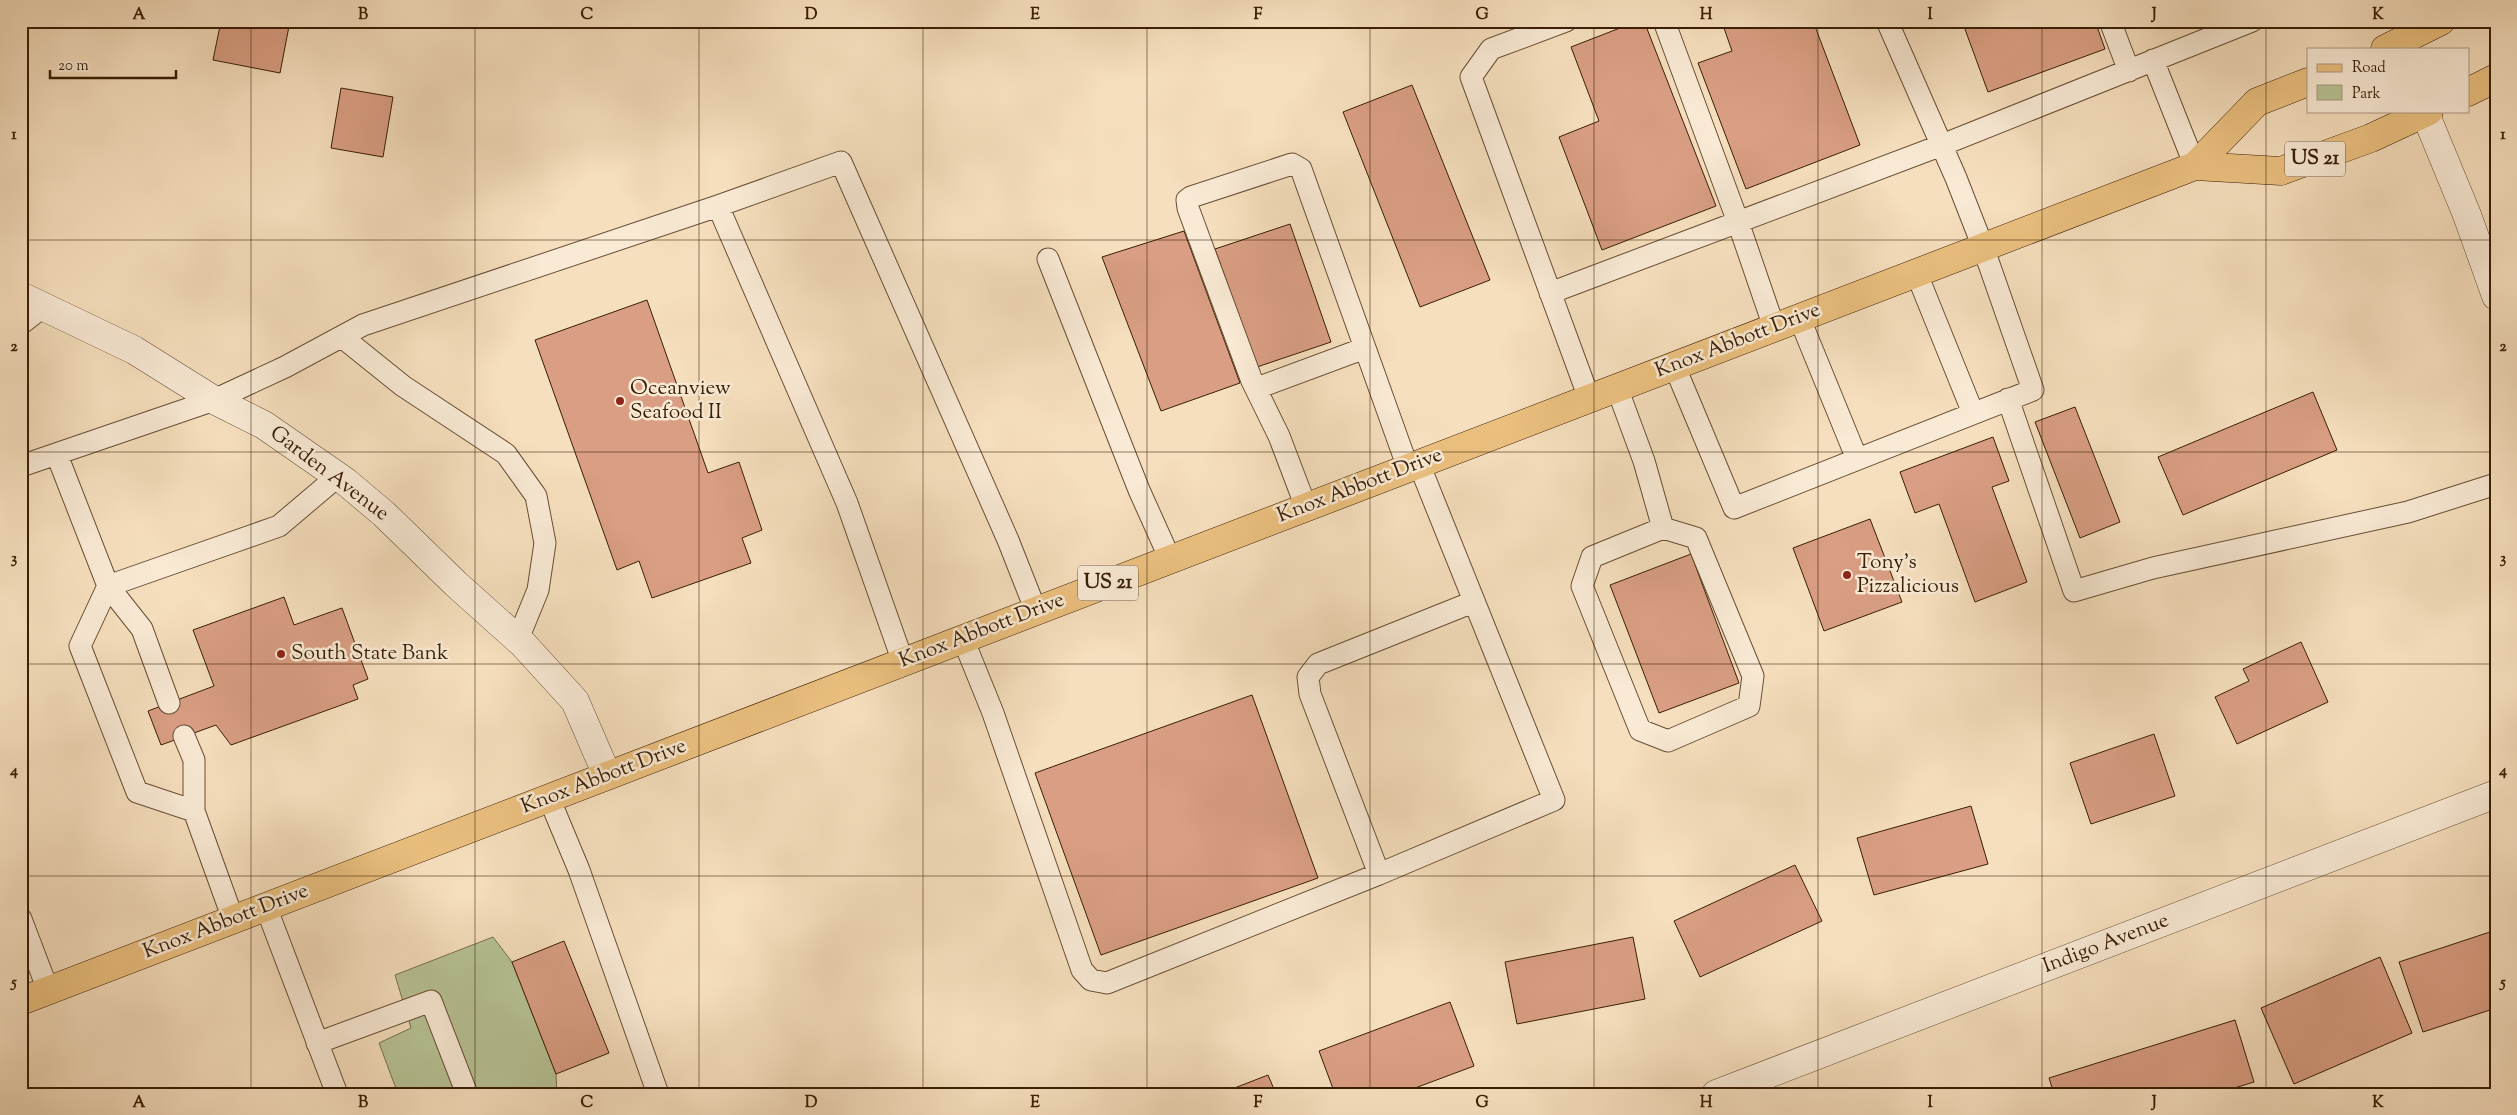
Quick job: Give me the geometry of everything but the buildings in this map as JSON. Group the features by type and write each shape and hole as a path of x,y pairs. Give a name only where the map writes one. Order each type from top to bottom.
{"main road":[{"path":"2394,40 2442,21"},
{"path":"2470,91 2496,78"},
{"name":"Knox Abbott Drive","path":"2194,166 2257,102 2307,82"},
{"name":"Knox Abbott Drive","path":"21,1001 2194,166 2281,171 2371,138 2426,112"}],"street":[{"path":"2426,112 2467,215 2496,296"},
{"name":"Garden Avenue","path":"33,301 134,350 214,400 264,424 338,476 384,514 518,639 575,701 607,776"},
{"name":"Indigo Avenue","path":"1716,1094 2496,794"}],"lane":[{"path":"1566,21 1491,49 1471,77 1589,398"},
{"path":"1664,21 1738,222 1774,327"},
{"path":"1674,365 1734,508 2033,390 1983,247 1942,146 1887,21"},
{"path":"2110,21 2129,71"},
{"path":"1550,293 1942,146 2252,21"},
{"path":"2153,60 2194,166"},
{"path":"21,466 214,400 363,325 718,206 841,162 1008,540 1036,611"},
{"path":"963,639 993,713 1082,970 1092,980 1107,983 1378,874 1554,800 1473,602 1413,466 1365,348 1301,169 1297,165 1283,167 1187,200 1188,208 1256,388 1279,436 1306,507"},
{"path":"718,206 847,503 903,662"},
{"path":"1048,258 1138,490 1170,559"},
{"path":"1916,272 1972,413"},
{"path":"21,324 33,301"},
{"path":"1799,317 1858,459"},
{"path":"342,337 403,386 506,454 536,496 544,543 538,590 518,639"},
{"path":"1256,388 1365,348"},
{"path":"1617,388 1644,461 1663,528"},
{"path":"2008,399 2074,591 2153,568 2408,512 2496,484"},
{"path":"57,455 108,586 142,629 169,703"},
{"path":"194,811 137,792 80,646 108,586 279,526 338,476"},
{"path":"1663,528 1696,538 1753,676 1749,706 1668,741 1640,730 1582,586 1592,557 1663,528"},
{"path":"1378,874 1310,694 1308,677 1318,664 1473,602"},
{"path":"184,736 194,760 194,811 233,919"},
{"path":"549,798 579,870 658,1094"},
{"path":"266,907 337,1094"},
{"path":"21,920 48,990"},
{"path":"317,1043 431,1001 467,1094"}],"green space":[{"path":"493,937 512,962 556,1074 557,1094 398,1094 379,1043 411,1028 395,975"}],"place":[{"name":"Oceanview Seafood II","path":"620,401"},
{"name":"Tony's Pizzalicious","path":"1847,575"},
{"name":"South State Bank","path":"281,654"}]}
